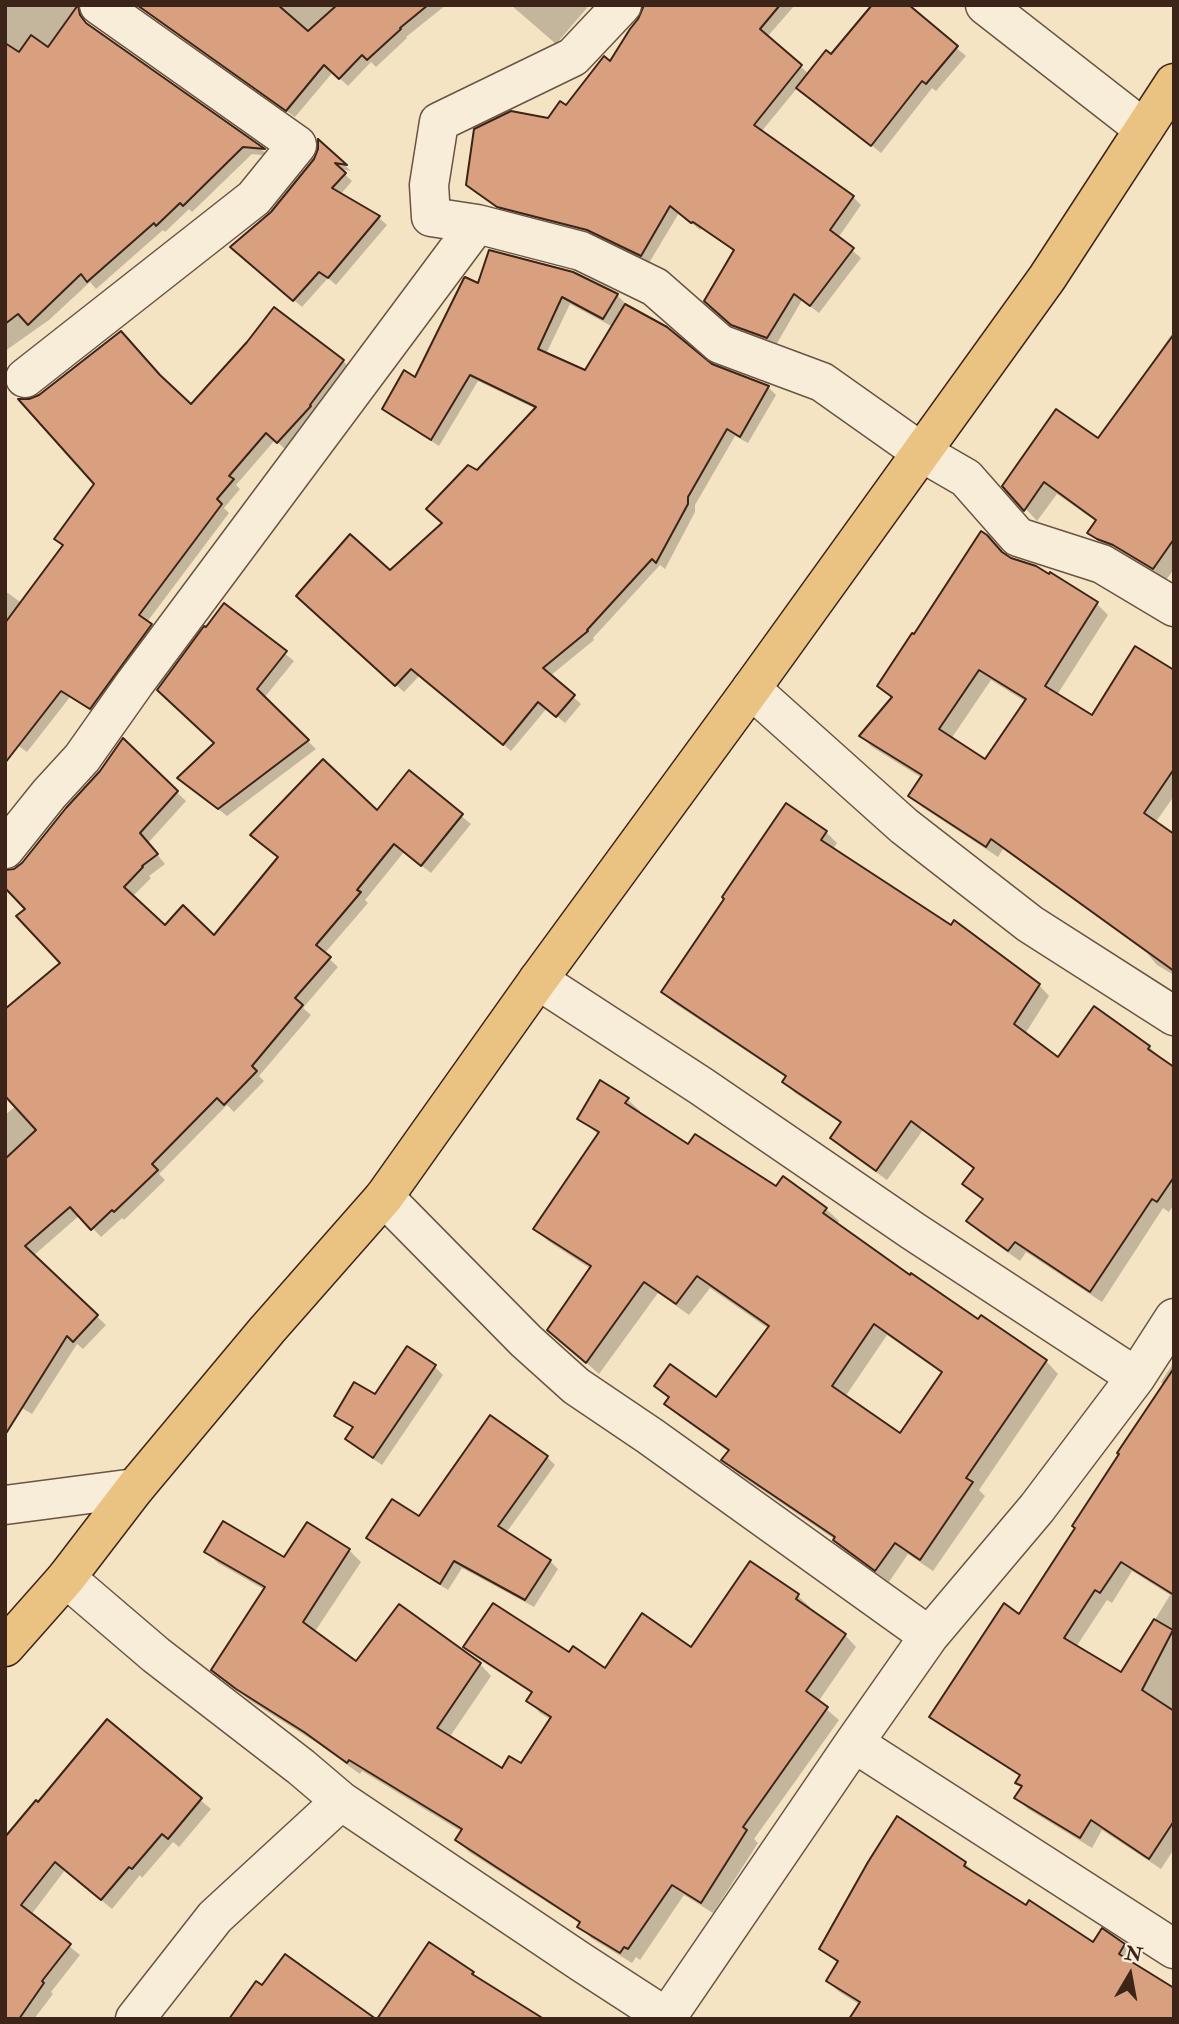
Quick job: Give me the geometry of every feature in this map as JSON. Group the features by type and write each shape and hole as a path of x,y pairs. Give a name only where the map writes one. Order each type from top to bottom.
{"highway":[{"path":"5,1647 66,1578 135,1488 267,1330 384,1196 1047,278 1174,83"}],"street":[{"path":"25,378 254,198 297,145 99,5"},
{"path":"622,5 573,57 439,122 429,185 431,217 477,224 581,251 655,287 720,344 822,382 921,452 966,478 1018,537 1102,564 1174,607"},
{"path":"985,5 1144,129"},
{"path":"5,849 82,758 477,224"},
{"path":"751,689 904,826 1020,916 1174,1016"},
{"path":"538,980 1136,1377"},
{"path":"384,1196 526,1341 576,1386 929,1636"},
{"path":"66,1578 156,1655 341,1801 668,2018 929,1636 1037,1508 1136,1377 1174,1318"},
{"path":"5,1505 135,1488"},
{"path":"854,1743 1174,1949"},
{"path":"135,2019 215,1917 341,1801"}],"building":[{"path":"78,5 80,15 86,23 265,149 243,147 183,206 180,203 156,226 154,223 87,282 81,274 28,325 18,314 5,324 5,43 19,52 31,35 48,47"},
{"path":"137,5 278,5 308,31 337,5 428,5 367,60 362,55 339,79 324,65 286,111"},
{"path":"644,5 780,5 760,29 802,65 754,125 854,196 830,230 854,248 810,306 794,294 767,338 731,325 704,301 734,250 691,223 670,206 641,256 587,230 497,207 466,185 474,129 511,111 548,118 560,101 566,105 604,56 610,61 638,19"},
{"path":"872,5 909,5 958,46 926,84 922,81 871,146 796,88 826,50 831,54"},
{"path":"318,139 347,165 335,163 346,173 332,188 380,216 328,278 319,272 293,301 230,247 271,212 314,159"},
{"path":"489,250 573,272 618,294 603,319 562,297 538,349 585,370 625,304 667,327 712,364 769,386 740,437 727,429 688,497 688,504 656,563 652,559 588,631 543,668 575,695 556,717 538,702 503,745 411,669 395,686 296,596 350,534 390,570 442,523 426,509 468,465 477,470 536,407 470,375 431,440 382,409 404,370 415,377 464,278 478,283"},
{"path":"274,307 344,360 311,406 277,443 266,433 229,476 234,479 217,499 222,504 139,615 152,624 90,709 61,691 5,763 5,623 63,545 54,539 94,484 18,399 39,395 121,331 160,375 191,404 247,342"},
{"path":"1174,334 1174,539 1153,569 1087,533 1096,520 1044,482 1024,511 1002,486 1056,409 1098,438"},
{"path":"981,531 1011,558 1036,566 1049,574 1050,572 1098,602 1045,686 1092,715 1135,646 1174,670 1174,769 1144,813 1174,834 1174,971 991,839 986,847 908,796 922,775 859,736 892,697 877,686 912,633 914,634","holes":["979,670 1026,699 985,759 939,729"]},
{"path":"224,603 287,651 257,689 309,740 218,809 177,778 214,743 157,690"},
{"path":"123,738 178,791 140,833 158,854 142,866 124,887 165,925 183,905 214,935 278,857 250,835 323,759 377,810 409,770 463,814 421,866 394,844 357,890 361,892 316,945 331,957 295,998 303,1005 252,1066 257,1071 224,1105 217,1098 152,1164 158,1170 91,1230 70,1207 25,1246 98,1315 73,1342 67,1336 5,1435 5,1159 36,1130 5,1096 5,1009 60,963 16,916 25,909 5,888 5,870 14,869 22,863 100,771"},
{"path":"786,803 827,831 821,840 951,925 954,920 1040,984 1014,1024 1058,1057 1094,1006 1150,1046 1148,1049 1174,1067 1174,1177 1157,1202 1152,1199 1090,1292 1015,1242 1008,1251 966,1221 983,1199 962,1184 974,1168 911,1121 876,1171 830,1138 841,1122 782,1082 786,1076 661,992"},
{"path":"600,1080 629,1098 625,1103 688,1144 695,1134 776,1186 783,1176 827,1208 823,1213 910,1275 911,1273 978,1319 981,1315 1047,1360 966,1478 973,1482 920,1560 895,1543 875,1571 833,1540 835,1537 721,1460 729,1450 664,1404 669,1397 654,1386 670,1364 716,1397 769,1326 697,1276 676,1304 644,1282 586,1363 547,1330 591,1266 533,1229 599,1132 577,1119","holes":["874,1324 942,1372 900,1433 832,1386"]},
{"path":"407,1346 436,1365 373,1458 345,1439 353,1427 334,1416 354,1382 375,1394"},
{"path":"1174,1368 1174,1595 1121,1562 1100,1593 1095,1590 1064,1638 1121,1672 1154,1619 1173,1630 1142,1690 1174,1711 1174,1821 1149,1859 1091,1820 1080,1838 1014,1798 1022,1786 1015,1783 1020,1775 929,1717 1004,1603 1019,1614 1075,1528 1072,1526 1119,1454 1117,1453"},
{"path":"490,1415 548,1456 498,1526 551,1560 525,1600 454,1561 440,1584 366,1538 392,1499 419,1516"},
{"path":"223,1521 284,1557 307,1522 350,1549 303,1622 356,1661 399,1604 481,1663 437,1728 502,1768 509,1756 521,1763 551,1717 526,1701 532,1692 463,1647 493,1603 569,1652 573,1646 605,1668 642,1613 691,1647 750,1561 799,1594 796,1599 846,1634 806,1691 828,1707 743,1827 747,1830 701,1903 672,1885 628,1949 624,1947 620,1953 577,1927 580,1922 455,1840 462,1829 349,1760 347,1763 211,1670 265,1587 204,1552"},
{"path":"107,1719 202,1798 168,1839 162,1834 101,1900 55,1862 21,1905 71,1944 42,1981 44,1983 19,2019 5,2019 5,1837"},
{"path":"897,1816 966,1862 964,1866 1026,1905 1029,1900 1093,1942 1102,1928 1125,1944 1119,1954 1174,1988 1174,2019 849,2019 860,2002 826,1981 838,1961 819,1949"},
{"path":"429,1942 474,1972 472,1974 544,2019 377,2019"},
{"path":"285,1954 376,2019 229,2019 256,1981 262,1985"}]}
